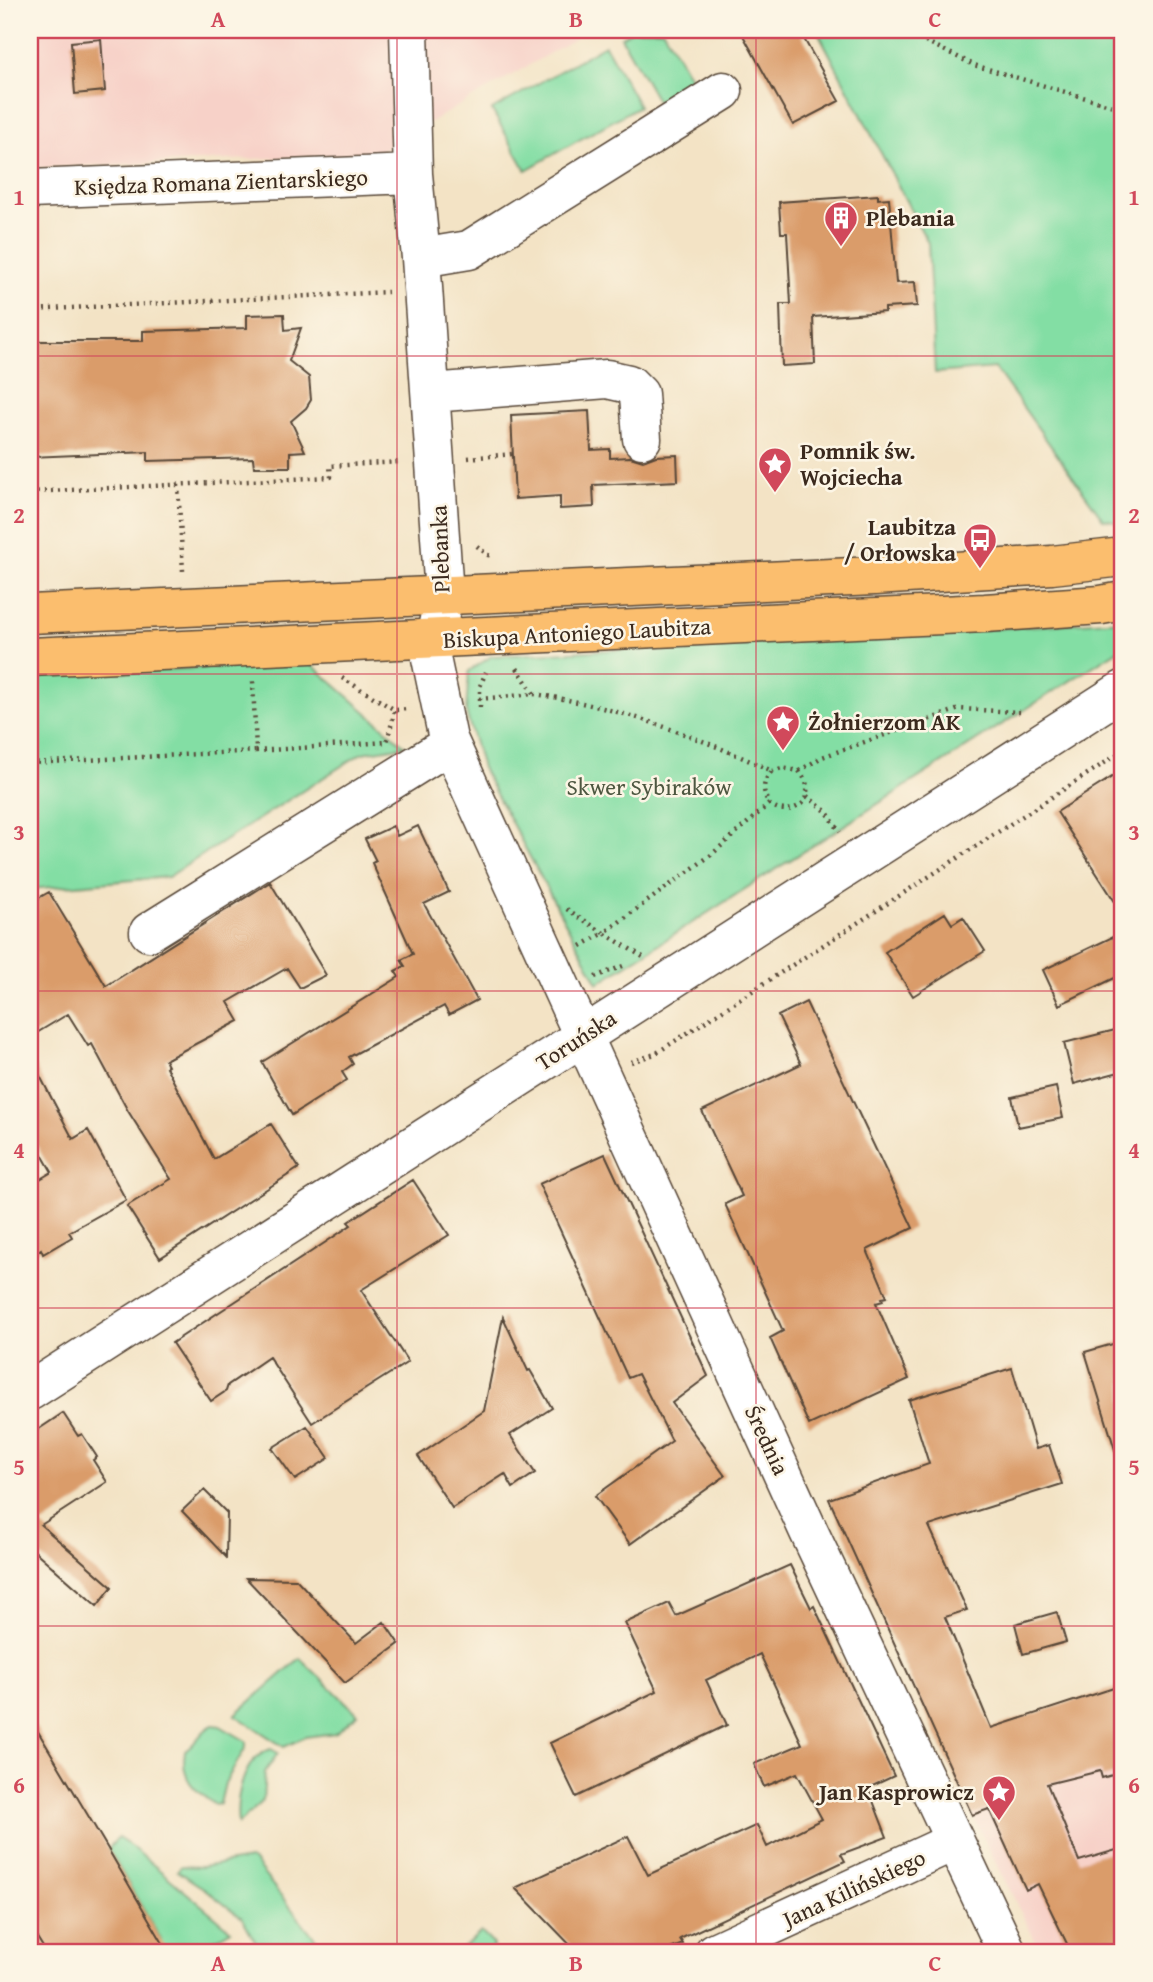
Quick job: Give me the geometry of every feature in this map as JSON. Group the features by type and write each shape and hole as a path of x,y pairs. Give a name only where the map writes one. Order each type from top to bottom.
{"main road":[{"name":"Biskupa Antoniego Laubitza","path":"30,614 888,575 1086,563 1123,557"},
{"name":"Biskupa Antoniego Laubitza","path":"30,657 985,614 1123,601"}],"street":[{"name":"Plebanka","path":"409,30 413,174 444,595 431,658 450,744 582,1037"},
{"path":"422,274 469,250 723,92"},
{"name":"Księdza Romana Zientarskiego","path":"30,189 413,174"},
{"path":"431,393 607,379 629,384 639,394 642,439"},
{"name":"Toruńska","path":"30,1391 1123,690"},
{"path":"149,932 450,744"},
{"name":"Średnia","path":"582,1037 809,1532 1007,1952"},
{"name":"Jana Kilińskiego","path":"714,1952 955,1841"}],"path":[{"path":"919,38 974,65 1123,108"},
{"path":"30,310 422,274"},
{"path":"30,492 331,477 330,466 513,454"},
{"path":"178,485 184,607"},
{"path":"251,648 256,751"},
{"path":"480,713 480,686 490,667"},
{"path":"338,676 395,710 440,705"},
{"path":"534,694 569,699 636,718 721,747 772,771"},
{"path":"799,771 822,757 959,709 1030,713"},
{"path":"30,763 387,742 395,710"},
{"path":"599,1073 655,1054 1123,751"},
{"path":"792,768 799,771 805,779 807,796 796,808 787,811 769,804 764,787 766,778 772,771 792,768"},
{"path":"807,796 827,812 843,836"},
{"path":"574,949 604,933 711,855 769,804"},
{"path":"564,907 644,958 587,980"}],"shaded area":[{"path":"30,30 590,30 375,154 30,168"},
{"path":"1100,1771 1102,1777 1123,1772 1123,1952 1041,1952 972,1815 1017,1800 1047,1784"}],"green space":[{"path":"633,30 663,30 695,86 660,106 621,37"},
{"path":"817,30 1123,30 1123,520 1119,522 1103,519 995,368 935,373 928,243"},
{"path":"605,45 639,106 526,170 492,110"},
{"name":"Skwer Sybiraków","path":"1123,620 1123,647 598,983 482,768 466,712 469,671 492,656 872,637"},
{"path":"310,663 405,746 362,753 168,877 30,889 30,676"},
{"path":"300,1658 358,1714 335,1733 305,1737 284,1747 235,1715"},
{"path":"213,1725 220,1726 246,1741 246,1747 225,1783 220,1804 215,1805 190,1783 184,1761 185,1751"},
{"path":"271,1749 278,1753 265,1772 263,1801 238,1824 240,1791 247,1770 261,1754"},
{"path":"118,1838 231,1930 193,1952 141,1952 161,1940 108,1849"},
{"path":"249,1859 326,1952 261,1952 243,1919 177,1871 181,1866 202,1867"},
{"path":"481,1932 493,1944 493,1952 458,1952"}],"building":[{"path":"740,30 799,30 839,101 793,125"},
{"path":"101,39 105,91 75,94 71,42"},
{"name":"Plebania","path":"878,195 878,199 889,198 896,283 915,282 917,306 885,308 885,312 813,317 815,364 782,366 780,304 791,304 787,233 781,233 779,202"},
{"path":"284,314 285,330 301,328 289,361 309,377 311,400 291,421 305,451 290,452 290,467 254,467 253,458 148,461 148,452 30,457 30,341 143,341 143,331 247,328 247,315"},
{"path":"589,411 591,450 610,449 610,458 630,457 643,461 656,456 677,455 678,481 593,485 594,507 560,509 560,496 515,499 511,415"},
{"path":"1123,770 1123,914 1057,812"},
{"path":"393,826 397,836 418,826 449,892 424,904 477,1000 449,1015 444,1006 349,1057 353,1064 342,1072 347,1080 292,1115 262,1062 399,977 395,971 405,966 401,960 413,954 372,863 376,861 365,839"},
{"path":"270,882 326,975 300,988 287,968 228,1002 239,1021 165,1060 168,1066 166,1067 214,1159 271,1124 299,1168 160,1258 127,1206 171,1179 128,1111 92,1044 88,1046 68,1014 30,1037 30,903 49,892 106,986"},
{"path":"945,913 952,924 963,917 985,951 913,996 885,952"},
{"path":"1123,932 1123,974 1059,1005 1043,970"},
{"path":"806,1002 913,1228 867,1250 887,1297 876,1303 909,1379 809,1425 770,1338 783,1331 725,1204 742,1196 702,1111 801,1064 778,1016"},
{"path":"1123,1028 1123,1071 1074,1084 1064,1043"},
{"path":"30,1057 73,1139 88,1130 126,1200 69,1232 72,1237 43,1254 41,1249 30,1256 30,1185 52,1172 30,1134"},
{"path":"1056,1087 1063,1118 1018,1127 1012,1097"},
{"path":"605,1154 708,1376 672,1403 725,1476 630,1544 595,1496 672,1441 638,1374 628,1378 539,1184"},
{"path":"413,1180 449,1235 361,1290 408,1362 312,1423 269,1357 228,1385 226,1391 211,1401 172,1343 326,1242 351,1225 348,1222"},
{"path":"503,1317 528,1371 530,1370 552,1408 510,1435 535,1473 513,1488 505,1474 452,1508 418,1456 484,1411"},
{"path":"1123,1341 1123,1455 1117,1456 1085,1352"},
{"path":"1012,1368 1036,1449 1049,1445 1062,1484 929,1526 967,1610 945,1617 991,1728 1123,1685 1123,1772 1102,1778 1100,1771 1047,1784 1079,1861 1123,1848 1123,1952 1071,1952 1038,1884 1026,1890 989,1809 972,1815 829,1499 929,1464 909,1400"},
{"path":"63,1413 78,1436 82,1434 97,1457 93,1460 107,1482 41,1525 112,1587 97,1606 30,1547 30,1435"},
{"path":"307,1426 329,1458 295,1480 272,1448"},
{"path":"204,1490 227,1513 226,1557 182,1511"},
{"path":"790,1565 811,1608 814,1606 894,1776 868,1788 887,1837 841,1854 845,1861 680,1939 683,1944 662,1952 577,1952 515,1888 628,1836 648,1875 757,1825 767,1847 822,1819 797,1773 764,1787 754,1764 802,1744 760,1654 706,1680 727,1725 576,1797 550,1743 657,1691 625,1623 669,1603 676,1616"},
{"path":"246,1578 296,1579 356,1643 384,1622 399,1644 345,1683"},
{"path":"1057,1612 1066,1642 1023,1654 1015,1624"},
{"path":"30,1718 168,1952 46,1952 30,1926"}],"place":[{"name":"Plebania","path":"841,248"},
{"name":"Pomnik św. Wojciecha","path":"775,494"},
{"name":"Laubitza / Orłowska","path":"980,570"},
{"name":"Żołnierzom AK","path":"783,752"},
{"name":"Jan Kasprowicz","path":"999,1822"}]}
